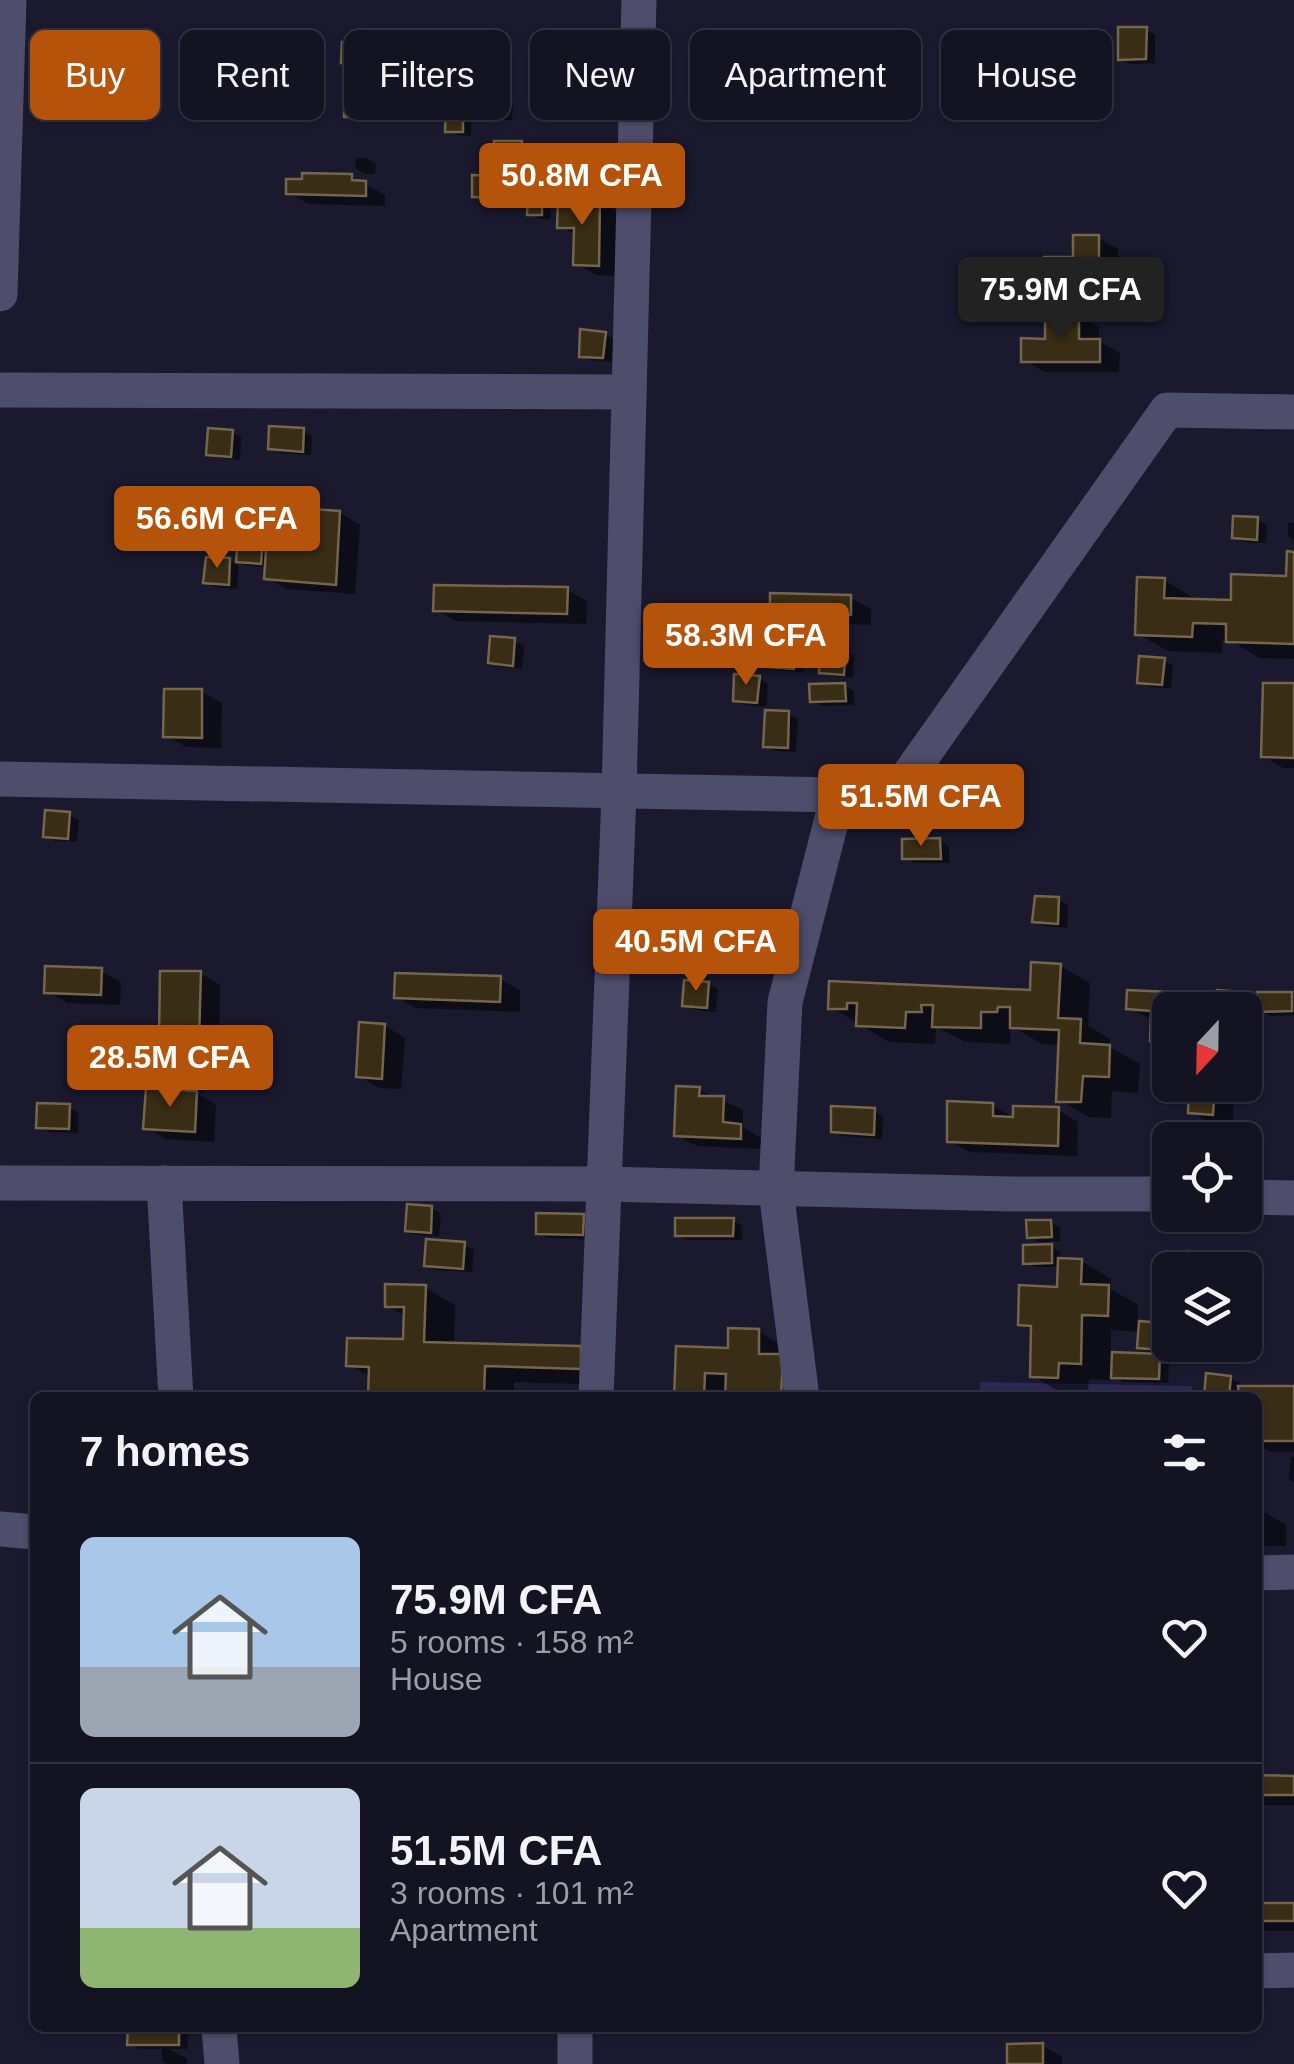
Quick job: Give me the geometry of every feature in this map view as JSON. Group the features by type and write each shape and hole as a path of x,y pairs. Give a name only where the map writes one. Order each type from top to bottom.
{"street":[{"path":"0,294 9,0"},
{"path":"596,1392 619,793 639,0"},
{"path":"0,390 629,392"},
{"path":"0,779 838,796 899,789 1167,410 1294,412"},
{"path":"801,1392 776,1190 785,1002 838,796"},
{"path":"0,1183 604,1184 1152,1194"},
{"path":"164,1183 176,1392"},
{"path":"1262,1197 1294,1198"},
{"path":"0,1530 30,1532"},
{"path":"1262,1573 1294,1572"},
{"path":"1262,1971 1294,1970"},
{"path":"220,2032 222,2064"},
{"path":"575,2064 576,2032"}],"shaded area":[{"path":"980,1382 1192,1386 1192,1392 979,1392"}],"building":[{"path":"1118,27 1147,27 1146,59 1118,60"},
{"path":"445,120 463,120 463,132 445,132"},
{"path":"494,141 522,141 521,172 493,171"},
{"path":"302,173 352,174 352,180 366,181 366,196 286,194 286,179 302,179"},
{"path":"472,175 521,176 520,198 472,197"},
{"path":"528,191 542,192 542,215 527,215"},
{"path":"558,198 600,198 599,266 573,265 574,228 557,228"},
{"path":"1073,235 1099,235 1099,276 1044,275 1044,257 1073,257"},
{"path":"1022,264 1040,264 1039,287 1022,287"},
{"path":"1045,312 1079,313 1079,339 1100,339 1100,362 1021,362 1021,338 1045,339"},
{"path":"580,329 606,332 603,358 579,357"},
{"path":"269,426 304,428 303,452 268,449"},
{"path":"208,428 233,430 231,457 206,455"},
{"path":"269,506 340,511 336,585 264,579"},
{"path":"1233,516 1258,517 1257,540 1232,538"},
{"path":"238,535 263,537 261,564 236,562"},
{"path":"1287,551 1294,552 1294,644 1226,642 1226,624 1193,623 1192,637 1135,635 1137,577 1165,578 1164,598 1231,600 1231,574 1286,576"},
{"path":"206,557 230,558 229,585 203,583"},
{"path":"434,585 568,587 567,614 433,611"},
{"path":"770,593 851,595 851,615 770,612"},
{"path":"490,636 515,638 513,666 488,663"},
{"path":"771,640 796,642 794,669 769,667"},
{"path":"820,646 846,648 844,675 819,673"},
{"path":"1139,656 1165,658 1162,685 1137,683"},
{"path":"734,674 760,676 757,703 733,701"},
{"path":"845,683 846,701 810,702 809,684"},
{"path":"1263,683 1294,683 1294,758 1261,757"},
{"path":"164,689 202,689 202,738 163,737"},
{"path":"765,710 789,711 788,748 763,747"},
{"path":"45,810 70,812 68,839 43,837"},
{"path":"940,838 941,859 902,859 902,839"},
{"path":"1035,896 1059,897 1058,924 1032,922"},
{"path":"1031,962 1061,964 1058,1018 1081,1019 1080,1043 1110,1045 1109,1077 1083,1076 1081,1102 1056,1102 1059,1030 1010,1028 1010,1007 981,1012 981,1028 932,1027 933,1005 921,1005 922,1012 906,1012 905,1028 856,1026 857,1003 847,1003 847,1009 828,1009 829,981 1030,990"},
{"path":"45,966 102,968 101,995 44,993"},
{"path":"160,971 201,971 199,1040 159,1039"},
{"path":"395,973 501,976 500,1002 394,998"},
{"path":"684,980 709,982 707,1008 682,1006"},
{"path":"1127,990 1171,992 1152,992 1152,1041 1151,1011 1126,1009"},
{"path":"1262,992 1292,992 1292,1011 1262,1012"},
{"path":"359,1022 385,1024 382,1079 356,1077"},
{"path":"173,1060 198,1062 196,1089 171,1087"},
{"path":"676,1086 700,1087 699,1096 724,1096 723,1122 741,1124 741,1139 674,1136"},
{"path":"146,1088 197,1091 195,1132 143,1129"},
{"path":"947,1101 993,1103 993,1116 1013,1117 1013,1106 1059,1107 1058,1146 947,1142"},
{"path":"1188,1102 1214,1102 1213,1115 1188,1113"},
{"path":"37,1103 70,1104 69,1129 36,1128"},
{"path":"831,1106 875,1108 874,1135 831,1132"},
{"path":"407,1204 432,1206 431,1233 405,1231"},
{"path":"536,1213 584,1214 583,1235 536,1234"},
{"path":"675,1218 734,1218 733,1236 675,1236"},
{"path":"1026,1220 1051,1220 1052,1237 1027,1238"},
{"path":"426,1239 465,1242 463,1269 424,1266"},
{"path":"1052,1244 1052,1263 1023,1264 1023,1245"},
{"path":"1058,1258 1082,1259 1081,1284 1109,1285 1108,1316 1082,1315 1081,1364 1059,1363 1058,1378 1030,1377 1031,1326 1018,1325 1019,1285 1057,1287"},
{"path":"385,1284 426,1285 424,1342 581,1346 581,1369 485,1366 484,1392 368,1392 369,1367 346,1366 347,1338 403,1339 404,1307 385,1307"},
{"path":"1139,1321 1152,1322 1152,1349 1137,1348"},
{"path":"728,1328 759,1329 759,1354 783,1354 781,1392 725,1392 726,1374 705,1373 704,1392 674,1392 676,1346 728,1348"},
{"path":"1112,1352 1152,1354 1152,1362 1160,1362 1159,1379 1111,1378"},
{"path":"1206,1373 1231,1376 1230,1392 1204,1392"},
{"path":"1238,1386 1294,1386 1294,1441 1262,1441 1262,1392 1238,1392"},
{"path":"1262,1775 1294,1776 1294,1795 1262,1795"},
{"path":"1262,1903 1294,1903 1294,1921 1262,1921"},
{"path":"128,2032 179,2032 179,2045 127,2045"},
{"path":"1043,2043 1043,2064 1007,2064 1007,2044"}]}
